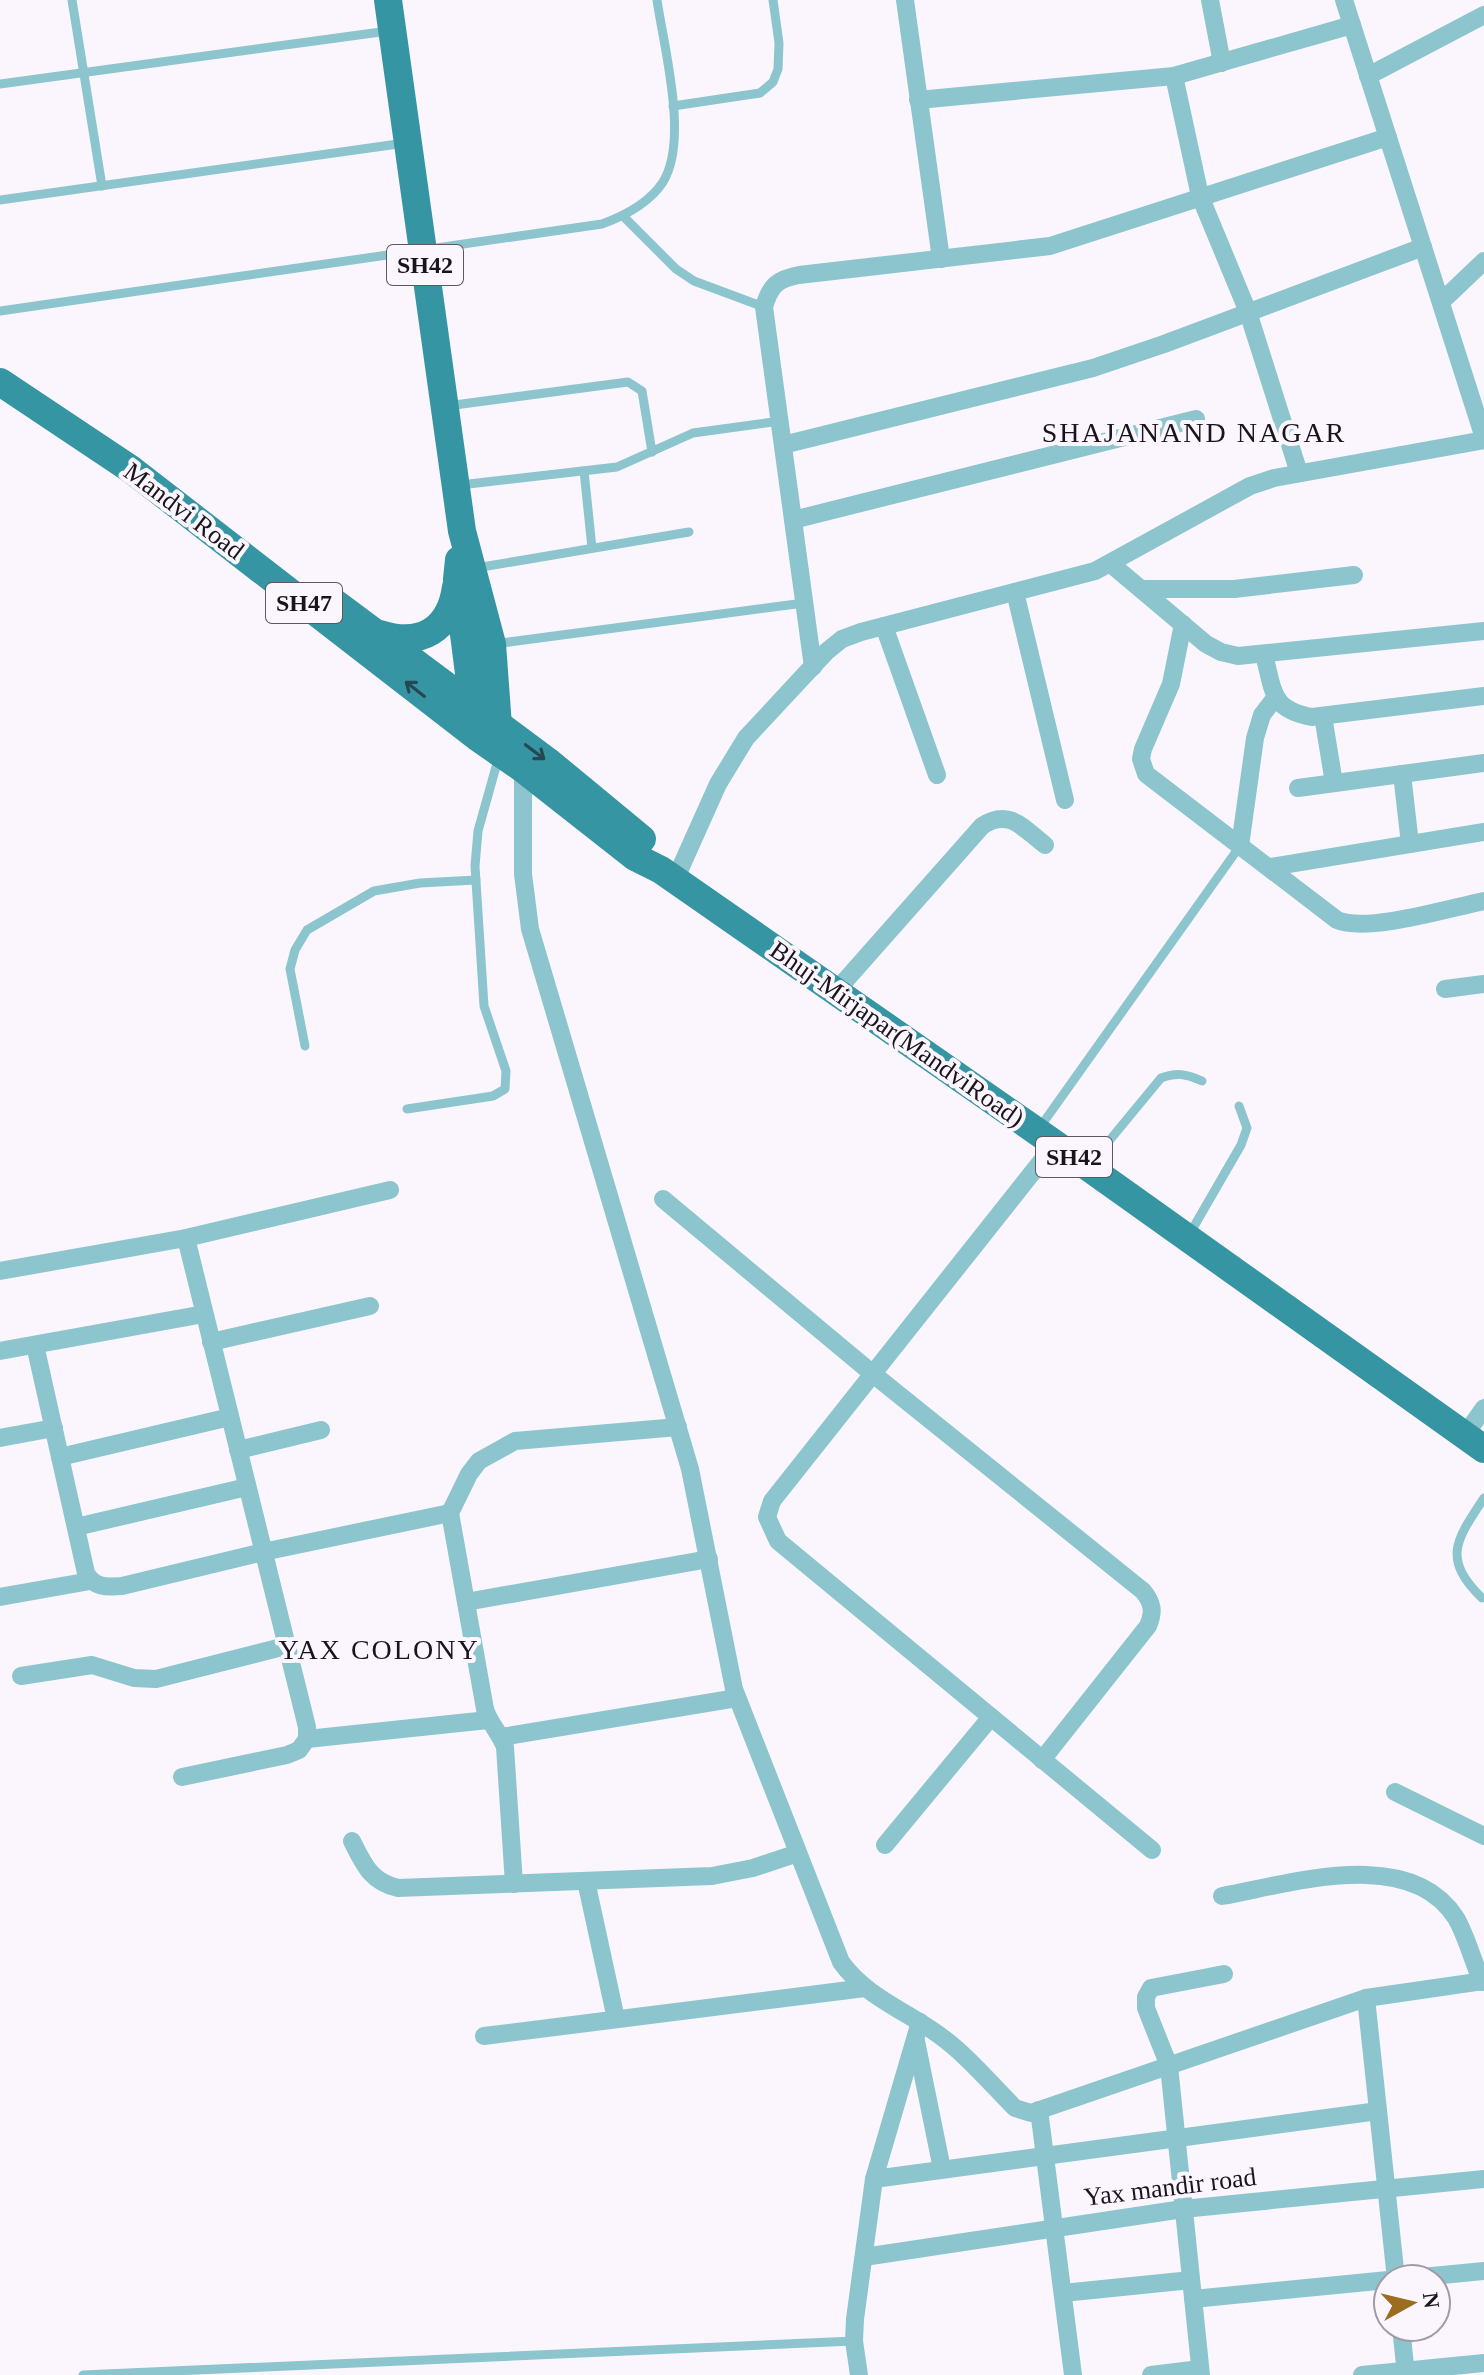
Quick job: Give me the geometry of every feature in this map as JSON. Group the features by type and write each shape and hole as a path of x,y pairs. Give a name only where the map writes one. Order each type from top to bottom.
{"main road":[{"name":"SH42","path":"388,0 462,531 473,704 492,738"},
{"name":"Mandvi Road","path":"0,382 132,470 492,738"},
{"name":"SH47","path":"132,470 296,574 473,704"},
{"name":"SH42","path":"464,574 492,644 492,738"},
{"path":"376,633 408,640 437,627 448,615 464,574"},
{"name":"Bhuj-Mirjapar(MandviRoad)","path":"492,738 523,769 635,857 668,875 1046,1137 1474,1442"},
{"name":"Bhuj-Mirjapar(MandviRoad)","path":"492,738 644,841 668,875"}],"street":[{"path":"905,0 941,259"},
{"path":"1210,0 1222,63"},
{"path":"668,875 730,760 746,738 842,639 1095,571 1250,486 1483,433 1344,0"},
{"path":"1368,76 1484,15"},
{"path":"918,100 1174,76 1352,25"},
{"path":"1174,76 1200,196 1248,312 1299,473"},
{"path":"813,667 764,307 769,288 782,278 1050,246 1388,137"},
{"path":"783,445 1093,368 1423,247"},
{"path":"1441,302 1484,261"},
{"path":"793,520 1196,419"},
{"path":"1111,564 1206,644 1238,656 1484,631"},
{"path":"1142,589 1234,589 1354,575"},
{"path":"1015,592 1065,800"},
{"path":"1183,624 1171,684 1143,749 1146,774 1337,920 1350,925 1484,901"},
{"path":"884,626 937,775"},
{"path":"1264,655 1275,698 1285,710 1312,717 1484,696"},
{"path":"1240,846 1255,738 1262,715 1275,698"},
{"path":"1323,716 1334,783"},
{"path":"1298,788 1484,763"},
{"path":"523,769 523,874 530,929 690,1469 737,1698 841,1962 865,1988 918,2030 954,2047 1015,2108 1023,2112 1039,2110 1366,1998 1483,1982 1455,1918 1437,1898 1414,1884 1386,1876 1337,1876 1222,1896"},
{"path":"1402,774 1410,844"},
{"path":"836,991 982,826 993,819 1012,820 1045,845"},
{"path":"1270,867 1484,832"},
{"path":"1445,989 1484,984"},
{"path":"1046,1137 873,1374 772,1501 767,1517 778,1541 1152,1850"},
{"path":"0,1271 186,1238 390,1190"},
{"path":"663,1199 1150,1599 1153,1613 1148,1626 1042,1760"},
{"path":"186,1238 307,1739"},
{"path":"211,1342 370,1306"},
{"path":"0,1351 204,1314"},
{"path":"35,1345 90,1581"},
{"path":"1474,1442 1484,1408"},
{"path":"60,1457 230,1417"},
{"path":"514,1884 507,1759 501,1737 488,1720 450,1513 469,1474 479,1461 515,1441 678,1427"},
{"path":"0,1438 54,1428"},
{"path":"238,1450 321,1430"},
{"path":"76,1527 247,1487"},
{"path":"0,1597 90,1581 108,1587 122,1586 263,1552 450,1513"},
{"path":"466,1602 709,1559"},
{"path":"21,1676 92,1665 134,1678 156,1679 286,1646"},
{"path":"501,1737 737,1698"},
{"path":"885,1845 991,1717"},
{"path":"182,1777 287,1755 299,1750 307,1739 488,1720"},
{"path":"1395,1792 1484,1836"},
{"path":"352,1841 365,1868 375,1879 398,1888 712,1876 753,1868 798,1853"},
{"path":"586,1881 616,2019"},
{"path":"1151,2375 1200,2372 1169,2066 1146,2008 1146,1997 1151,1988 1224,1974"},
{"path":"484,2036 865,1988"},
{"path":"1366,1998 1396,2263"},
{"path":"918,2030 942,2169"},
{"path":"859,2375 854,2341 874,2179 918,2030"},
{"path":"1039,2110 1073,2375"},
{"path":"874,2179 1378,2111"},
{"name":"Yax mandir road","path":"864,2257 1183,2209 1484,2179"},
{"path":"1452,2274 1484,2271"},
{"path":"1063,2293 1191,2280"},
{"path":"1193,2299 1372,2282"},
{"path":"1403,2343 1406,2373"},
{"path":"1362,2375 1484,2363"}],"lane":[{"path":"72,0 102,186"},
{"path":"0,311 602,224 623,216 662,184 676,139 657,0"},
{"path":"673,106 760,93 773,82 778,69 779,43 773,0"},
{"path":"0,84 392,31"},
{"path":"0,200 407,143"},
{"path":"623,216 676,269 694,281 764,307"},
{"path":"444,406 628,382 642,391 652,452"},
{"path":"455,486 617,467 693,433 780,421"},
{"path":"584,471 592,548"},
{"path":"464,574 689,532"},
{"path":"492,644 804,603"},
{"path":"407,1109 493,1096 505,1089 506,1071 484,1006 476,880 478,831 492,738"},
{"path":"1046,1137 1240,846"},
{"path":"305,1046 290,969 295,950 307,930 374,891 396,885 476,880"},
{"path":"1088,1167 1161,1078 1186,1074 1202,1081"},
{"path":"1188,1237 1241,1145 1247,1128 1239,1106"},
{"path":"1482,1598 1466,1583 1457,1550 1459,1536 1484,1498"},
{"path":"83,2375 854,2341"}],"district":[{"name":"SHAJANAND NAGAR","path":"1194,432"},
{"name":"YAX COLONY","path":"379,1649"}]}
